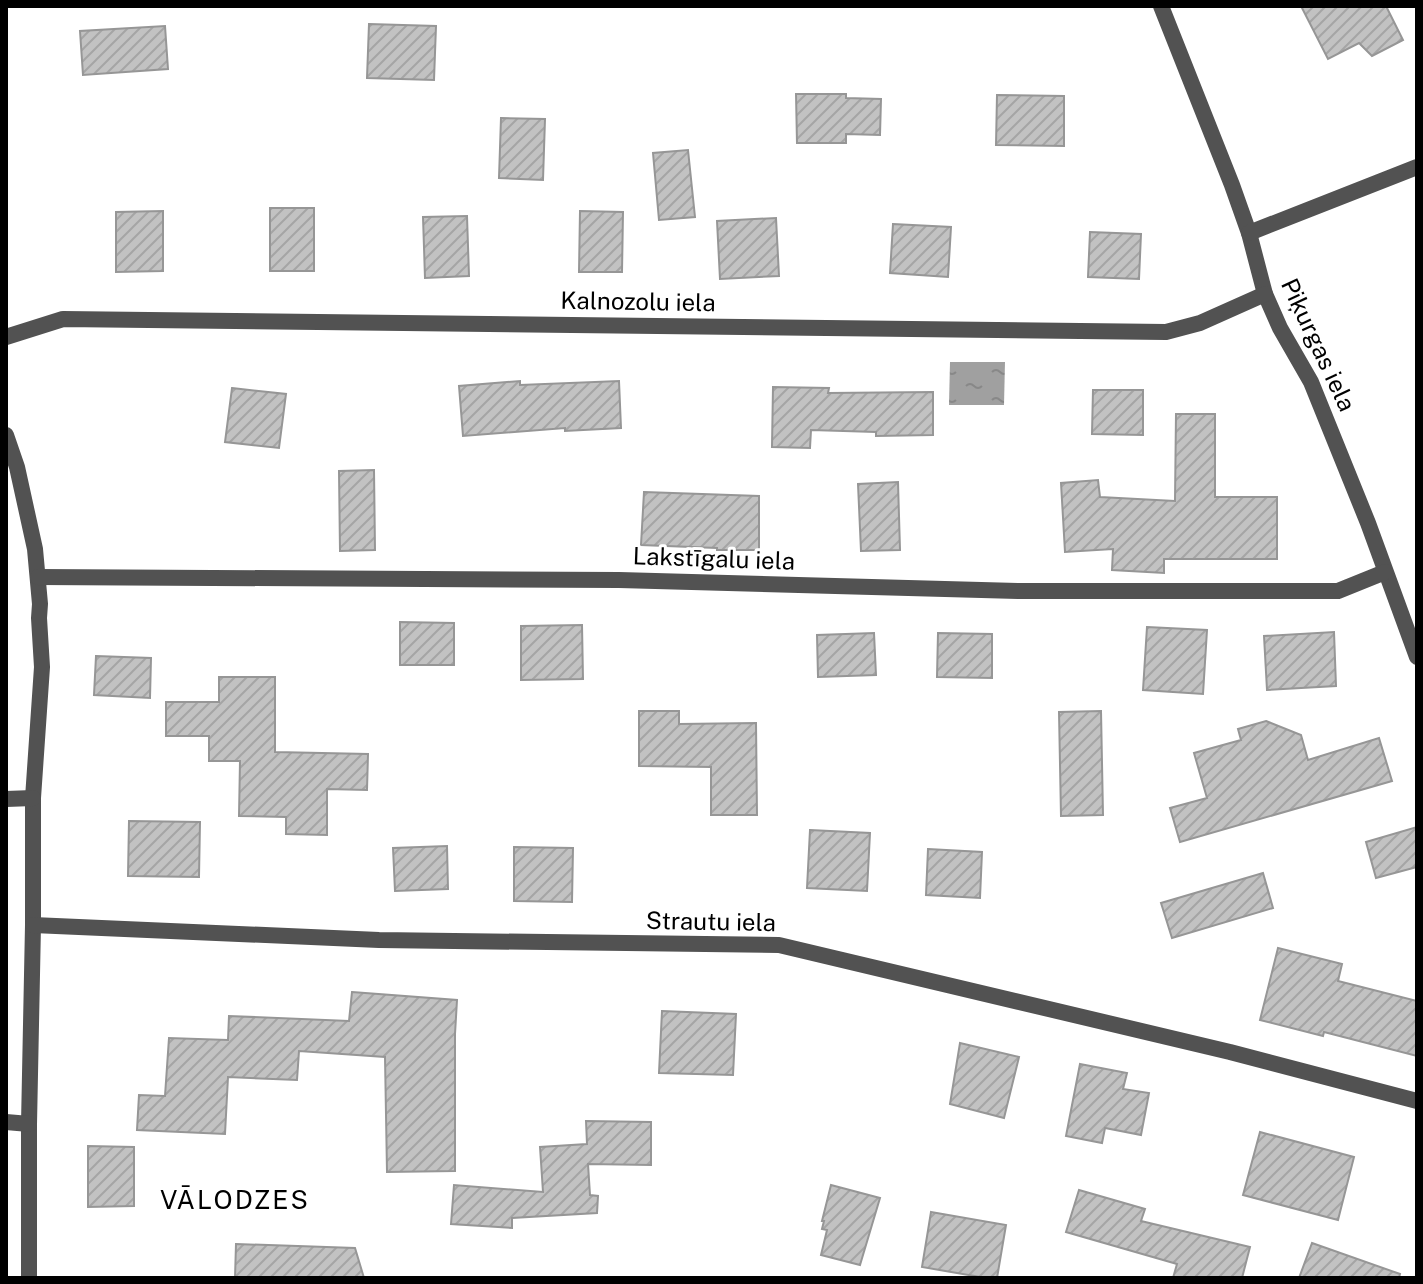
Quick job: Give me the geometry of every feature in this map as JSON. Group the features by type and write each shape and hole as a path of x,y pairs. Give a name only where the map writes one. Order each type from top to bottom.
{"street":[{"name":"Piķurgas iela","path":"1161,6 1249,233 1265,294 1280,328 1311,382 1368,523 1417,657"},
{"path":"1249,233 1417,167"},
{"name":"Kalnozolu iela","path":"6,337 63,319 1166,332 1200,323 1265,294"},
{"path":"6,435 17,467 32,535 38,577 42,667 33,798 29,1278"},
{"name":"Lakstīgalu iela","path":"38,577 619,580 1018,591 1338,591 1385,572"},
{"path":"6,799 33,798"},
{"name":"Strautu iela","path":"33,925 393,941 779,945 1230,1052 1417,1101"},
{"path":"6,1122 29,1124"}],"water":[{"path":"950,362 1005,362 1004,405 949,405"}],"building":[{"path":"1301,6 1386,6 1403,40 1372,56 1359,43 1328,59"},
{"path":"369,24 436,26 434,80 367,78"},
{"path":"165,26 168,69 83,75 80,31"},
{"path":"796,94 846,94 846,98 881,99 880,135 846,134 846,143 797,143"},
{"path":"997,95 1064,96 1064,146 996,145"},
{"path":"501,118 545,119 543,180 499,178"},
{"path":"688,150 695,217 659,220 653,153"},
{"path":"270,208 314,208 314,271 270,271"},
{"path":"163,211 163,271 116,272 116,212"},
{"path":"580,211 623,212 622,272 579,272"},
{"path":"467,216 469,276 425,278 423,217"},
{"path":"776,218 779,276 720,279 717,221"},
{"path":"893,224 951,227 948,277 890,273"},
{"path":"1090,232 1141,234 1139,279 1088,277"},
{"path":"520,381 520,385 619,381 621,428 565,431 565,428 463,436 459,386"},
{"path":"773,387 829,388 828,393 933,392 933,435 876,436 876,432 811,430 810,448 772,447"},
{"path":"232,388 286,394 279,448 225,442"},
{"path":"1093,390 1143,390 1143,435 1092,434"},
{"path":"1176,414 1215,414 1215,497 1277,497 1277,559 1164,559 1164,573 1112,570 1113,549 1065,552 1061,483 1098,480 1100,497 1175,501"},
{"path":"374,470 375,550 340,551 339,471"},
{"path":"898,482 900,550 861,551 858,484"},
{"path":"644,492 759,496 759,550 641,545"},
{"path":"400,622 454,623 454,665 400,665"},
{"path":"582,625 583,679 521,680 521,626"},
{"path":"1147,627 1207,630 1203,694 1143,690"},
{"path":"1334,632 1336,686 1267,690 1264,636"},
{"path":"874,633 876,675 818,677 817,635"},
{"path":"938,633 992,634 992,678 937,677"},
{"path":"96,656 151,658 150,698 94,695"},
{"path":"219,677 275,677 275,752 368,754 367,790 327,789 327,835 286,834 286,817 239,816 240,761 209,761 209,736 166,736 166,702 219,702"},
{"path":"639,711 679,711 679,724 756,723 757,815 711,815 711,767 639,766"},
{"path":"1101,711 1103,815 1061,816 1059,712"},
{"path":"1266,721 1301,735 1308,760 1379,738 1392,781 1180,842 1170,808 1207,798 1194,753 1241,740 1238,729"},
{"path":"129,821 200,822 199,877 128,876"},
{"path":"1417,827 1417,867 1376,878 1366,842"},
{"path":"810,830 870,833 867,891 807,888"},
{"path":"447,846 448,889 395,891 393,848"},
{"path":"514,847 573,848 572,902 514,901"},
{"path":"928,849 982,852 980,898 926,895"},
{"path":"1263,873 1273,908 1172,938 1161,903"},
{"path":"1278,948 1342,964 1338,981 1417,1001 1417,1056 1324,1032 1323,1036 1260,1020"},
{"path":"352,992 457,1000 455,1171 387,1172 385,1057 299,1051 297,1080 228,1077 225,1134 137,1130 139,1095 165,1096 169,1038 228,1040 229,1016 349,1021"},
{"path":"662,1011 736,1014 733,1075 659,1073"},
{"path":"960,1043 1019,1057 1004,1118 950,1104"},
{"path":"1080,1064 1127,1073 1123,1089 1149,1093 1141,1135 1105,1128 1102,1143 1066,1136"},
{"path":"586,1121 651,1122 651,1165 588,1164 590,1195 598,1196 597,1213 512,1218 512,1228 451,1224 454,1185 543,1192 540,1147 587,1144"},
{"path":"1260,1132 1354,1157 1338,1220 1243,1195"},
{"path":"88,1146 134,1147 134,1206 88,1207"},
{"path":"831,1185 880,1198 860,1265 821,1255 827,1230 822,1229 822,1221"},
{"path":"1079,1190 1145,1209 1141,1221 1250,1247 1242,1278 1173,1278 1177,1264 1066,1232"},
{"path":"931,1212 1006,1225 997,1278 922,1267"},
{"path":"1312,1243 1400,1274 1399,1278 1299,1278"},
{"path":"236,1244 355,1248 364,1278 235,1278"}],"district":[{"name":"VĀLODZES","path":"235,1200"}]}
